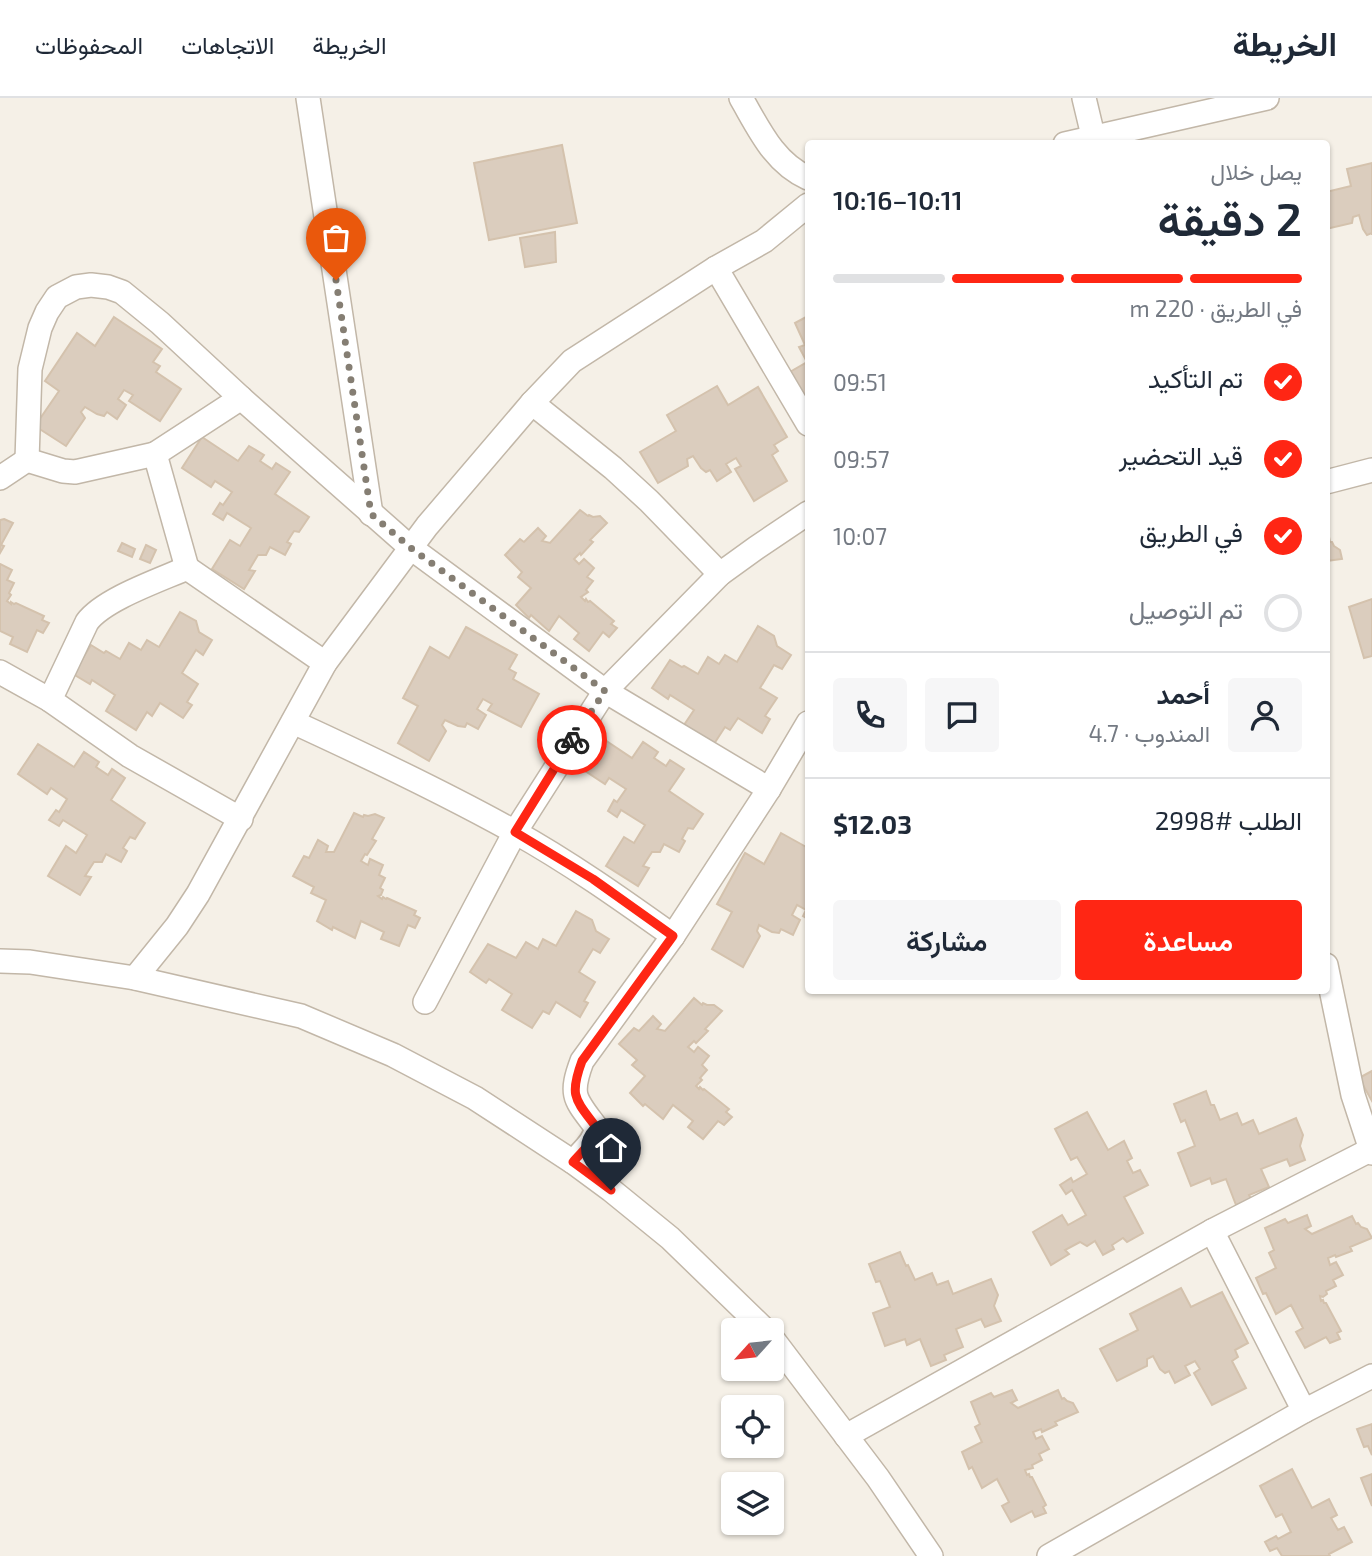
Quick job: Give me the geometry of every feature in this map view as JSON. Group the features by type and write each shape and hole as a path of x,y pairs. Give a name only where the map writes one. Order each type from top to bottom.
{"street":[{"path":"308,98 371,514"},
{"path":"741,98 770,148 783,163 805,177"},
{"path":"1084,98 1094,140 1267,98"},
{"path":"135,978 177,926 198,894 325,663 426,526 532,403 572,361 716,268 764,241 805,207"},
{"path":"716,268 805,419"},
{"path":"27,460 30,369 40,328 47,312 57,297 76,287 91,285 122,292 411,548 605,691 769,789"},
{"path":"27,460 75,472 155,454 240,398"},
{"path":"532,403 622,476 720,574"},
{"path":"155,454 187,568 325,663"},
{"path":"0,478 27,460"},
{"path":"1330,481 1372,470"},
{"path":"425,1002 515,832 605,691 720,574 805,515"},
{"path":"50,701 92,614 187,568"},
{"path":"0,672 50,701 130,756 240,819"},
{"path":"293,722 423,783 515,832 593,879 673,936"},
{"path":"573,1162 594,1139 597,1131 575,1097 574,1086 582,1061 673,936 769,789 805,728"},
{"path":"0,961 30,962 135,978 301,1016 381,1050 475,1098 573,1162 670,1238 753,1318"},
{"path":"846,1436 1212,1231 1371,1150 1353,1095 1330,984"},
{"path":"1212,1231 1304,1410"},
{"path":"784,1354 878,1478 931,1556"},
{"path":"1049,1556 1304,1410 1372,1376"}],"building":[{"path":"562,145 577,223 489,240 474,163"},
{"path":"1372,163 1372,233 1367,235 1359,215 1353,217 1352,223 1330,228 1330,191 1351,186 1347,169"},
{"path":"555,232 556,262 525,267 520,238"},
{"path":"114,317 162,349 153,362 160,366 156,372 181,389 160,421 129,401 133,395 124,390 118,399 126,405 117,419 107,412 104,416 85,407 81,412 85,418 66,446 35,426 59,391 45,381 77,333 95,346"},
{"path":"805,318 805,345 795,323"},
{"path":"805,345 805,358 799,347"},
{"path":"805,363 805,403 788,373"},
{"path":"717,386 728,405 758,387 787,437 774,445 778,451 772,455 787,481 754,501 735,469 741,466 736,458 726,464 731,472 717,481 710,470 706,472 701,468 693,456 687,459 688,466 658,483 640,452 676,431 667,415"},
{"path":"202,437 238,461 249,446 264,455 260,461 272,469 276,463 290,472 275,494 309,517 299,532 294,531 287,542 291,544 285,555 270,547 266,555 258,555 249,570 255,571 244,589 212,569 230,540 240,546 251,528 227,513 223,520 213,514 232,492 215,481 211,487 182,468"},
{"path":"580,510 588,516 600,516 607,523 590,540 593,542 574,559 579,564 584,559 594,568 587,577 593,581 586,590 588,592 581,597 614,621 611,624 617,628 609,637 603,632 589,651 574,639 579,633 559,616 549,631 531,615 529,618 516,605 531,588 518,577 522,572 505,555 520,539 524,542 538,528 546,536 542,541 550,543"},
{"path":"0,520 13,523 1,545 4,546 0,553"},
{"path":"1330,542 1340,550 1342,559 1330,560"},
{"path":"122,543 135,549 132,557 118,551"},
{"path":"146,545 156,550 150,563 140,559"},
{"path":"0,564 12,570 7,580 14,583 7,601 44,616 42,620 49,623 43,633 37,630 27,652 10,644 13,637 0,631"},
{"path":"1372,599 1372,656 1364,658 1349,607"},
{"path":"180,612 196,621 199,632 212,640 203,655 196,650 182,673 198,684 187,702 192,705 183,718 160,703 152,716 147,712 136,730 106,711 115,695 92,680 90,684 73,674 91,645 120,659 129,643 141,650 147,640 159,647"},
{"path":"758,626 774,636 777,646 791,655 782,669 774,665 760,688 777,698 765,716 770,719 762,733 738,718 730,730 725,727 714,744 684,725 694,710 670,695 668,699 652,688 670,660 698,674 708,657 719,664 725,655 737,662"},
{"path":"466,627 517,655 509,669 516,673 513,679 539,694 521,727 488,710 492,704 483,699 477,709 486,715 478,729 467,723 465,727 445,720 442,725 446,731 429,761 398,743 418,706 403,698 430,647 449,658"},
{"path":"596,734 632,758 643,742 658,752 654,758 666,766 670,760 684,769 669,791 703,814 693,829 688,828 679,852 664,844 660,852 652,852 643,866 649,868 638,886 606,866 624,837 634,843 645,825 621,810 617,817 608,811 614,800 617,802 626,789 609,778 605,784 576,765"},
{"path":"38,744 74,767 84,752 99,762 96,767 108,775 112,769 125,778 111,800 145,823 135,839 130,837 123,848 127,851 121,862 106,854 102,862 94,862 85,876 91,877 80,895 48,876 66,846 76,853 87,835 63,820 59,826 49,820 56,810 59,812 67,799 51,788 47,794 18,774"},
{"path":"354,813 363,817 375,814 384,818 372,839 376,841 361,861 368,865 370,859 383,865 379,875 385,878 380,888 383,890 378,896 416,911 414,915 420,918 415,928 408,925 399,946 381,939 384,932 361,921 355,938 317,921 326,900 311,893 314,887 293,876 304,856 309,858 318,840 328,846 326,852 334,852"},
{"path":"781,833 805,846 805,909 797,905 792,915 800,920 793,935 781,929 779,933 772,932 759,925 757,931 760,936 743,967 712,949 732,912 717,904 745,853 764,864"},
{"path":"576,911 592,920 596,931 609,939 600,953 593,949 579,972 595,982 584,1001 588,1003 580,1017 556,1002 549,1014 543,1011 532,1028 502,1010 512,994 489,979 486,983 470,972 488,944 516,958 526,942 538,949 543,939 556,946"},
{"path":"694,998 702,1005 714,1005 722,1011 705,1029 708,1031 688,1047 694,1052 698,1047 709,1056 702,1065 707,1070 696,1086 704,1089 729,1109 726,1112 732,1117 724,1125 718,1121 703,1139 688,1127 693,1121 673,1105 663,1119 645,1104 643,1106 630,1093 645,1076 632,1065 637,1060 619,1044 634,1028 639,1031 653,1016 661,1024 657,1029 665,1031"},
{"path":"1372,1071 1372,1101 1359,1078"},
{"path":"1206,1091 1220,1120 1237,1113 1242,1125 1253,1120 1259,1134 1296,1118 1303,1135 1300,1146 1305,1160 1290,1166 1287,1159 1261,1169 1269,1187 1249,1195 1251,1199 1236,1205 1226,1179 1212,1184 1210,1178 1191,1186 1178,1153 1195,1146 1185,1120 1181,1122 1174,1104"},
{"path":"1087,1112 1108,1150 1124,1141 1132,1158 1127,1161 1133,1173 1140,1170 1148,1185 1124,1197 1143,1233 1127,1242 1123,1238 1112,1245 1114,1249 1103,1255 1095,1241 1087,1246 1080,1242 1065,1250 1069,1254 1051,1265 1033,1232 1062,1215 1068,1225 1086,1215 1072,1190 1066,1194 1060,1185 1071,1178 1073,1182 1087,1174 1077,1157 1071,1160 1055,1129"},
{"path":"1307,1215 1311,1226 1305,1229 1312,1234 1352,1216 1356,1224 1367,1229 1372,1238 1350,1247 1352,1251 1328,1258 1330,1265 1336,1262 1343,1275 1333,1280 1336,1286 1326,1291 1327,1294 1323,1297 1320,1296 1341,1331 1337,1333 1340,1339 1330,1343 1326,1337 1305,1348 1296,1332 1303,1328 1291,1305 1276,1314 1256,1278 1276,1268 1269,1253 1274,1250 1265,1228 1285,1219 1288,1223"},
{"path":"900,1252 915,1280 932,1273 937,1285 948,1281 953,1294 991,1279 998,1295 994,1306 1001,1321 985,1327 981,1319 956,1329 963,1347 944,1355 946,1360 931,1366 920,1339 907,1345 905,1339 885,1346 873,1313 890,1307 880,1281 876,1282 869,1264"},
{"path":"1181,1288 1191,1307 1222,1292 1248,1343 1235,1350 1238,1357 1232,1361 1246,1388 1212,1405 1194,1373 1200,1369 1195,1361 1185,1366 1190,1375 1175,1383 1169,1371 1165,1373 1160,1369 1153,1356 1147,1359 1147,1366 1117,1381 1100,1349 1138,1330 1130,1314"},
{"path":"1012,1390 1017,1400 1011,1403 1018,1408 1058,1390 1062,1399 1073,1403 1078,1412 1055,1422 1057,1425 1042,1432 1041,1429 1033,1432 1036,1439 1042,1436 1049,1449 1039,1454 1042,1460 1032,1465 1033,1468 1025,1470 1027,1475 1032,1477 1046,1505 1043,1507 1046,1513 1035,1517 1032,1511 1011,1522 1002,1506 1009,1502 997,1479 982,1488 972,1467 969,1469 962,1452 982,1442 975,1427 980,1424 971,1402 991,1393 994,1397"},
{"path":"1372,1424 1372,1455 1368,1446 1364,1447 1357,1429"},
{"path":"1292,1469 1312,1508 1329,1499 1337,1515 1331,1518 1338,1530 1344,1527 1352,1542 1329,1554 1330,1556 1282,1556 1277,1548 1270,1551 1265,1542 1291,1532 1282,1514 1276,1517 1260,1486"},
{"path":"1372,1474 1372,1506 1361,1478"}],"way so far":[{"path":"336,280 371,514 411,548 605,691 572,740"}],"route":[{"path":"572,740 515,832 593,879 673,936 582,1061 574,1086 578,1104 597,1131 594,1139 573,1162 611,1190"}]}
